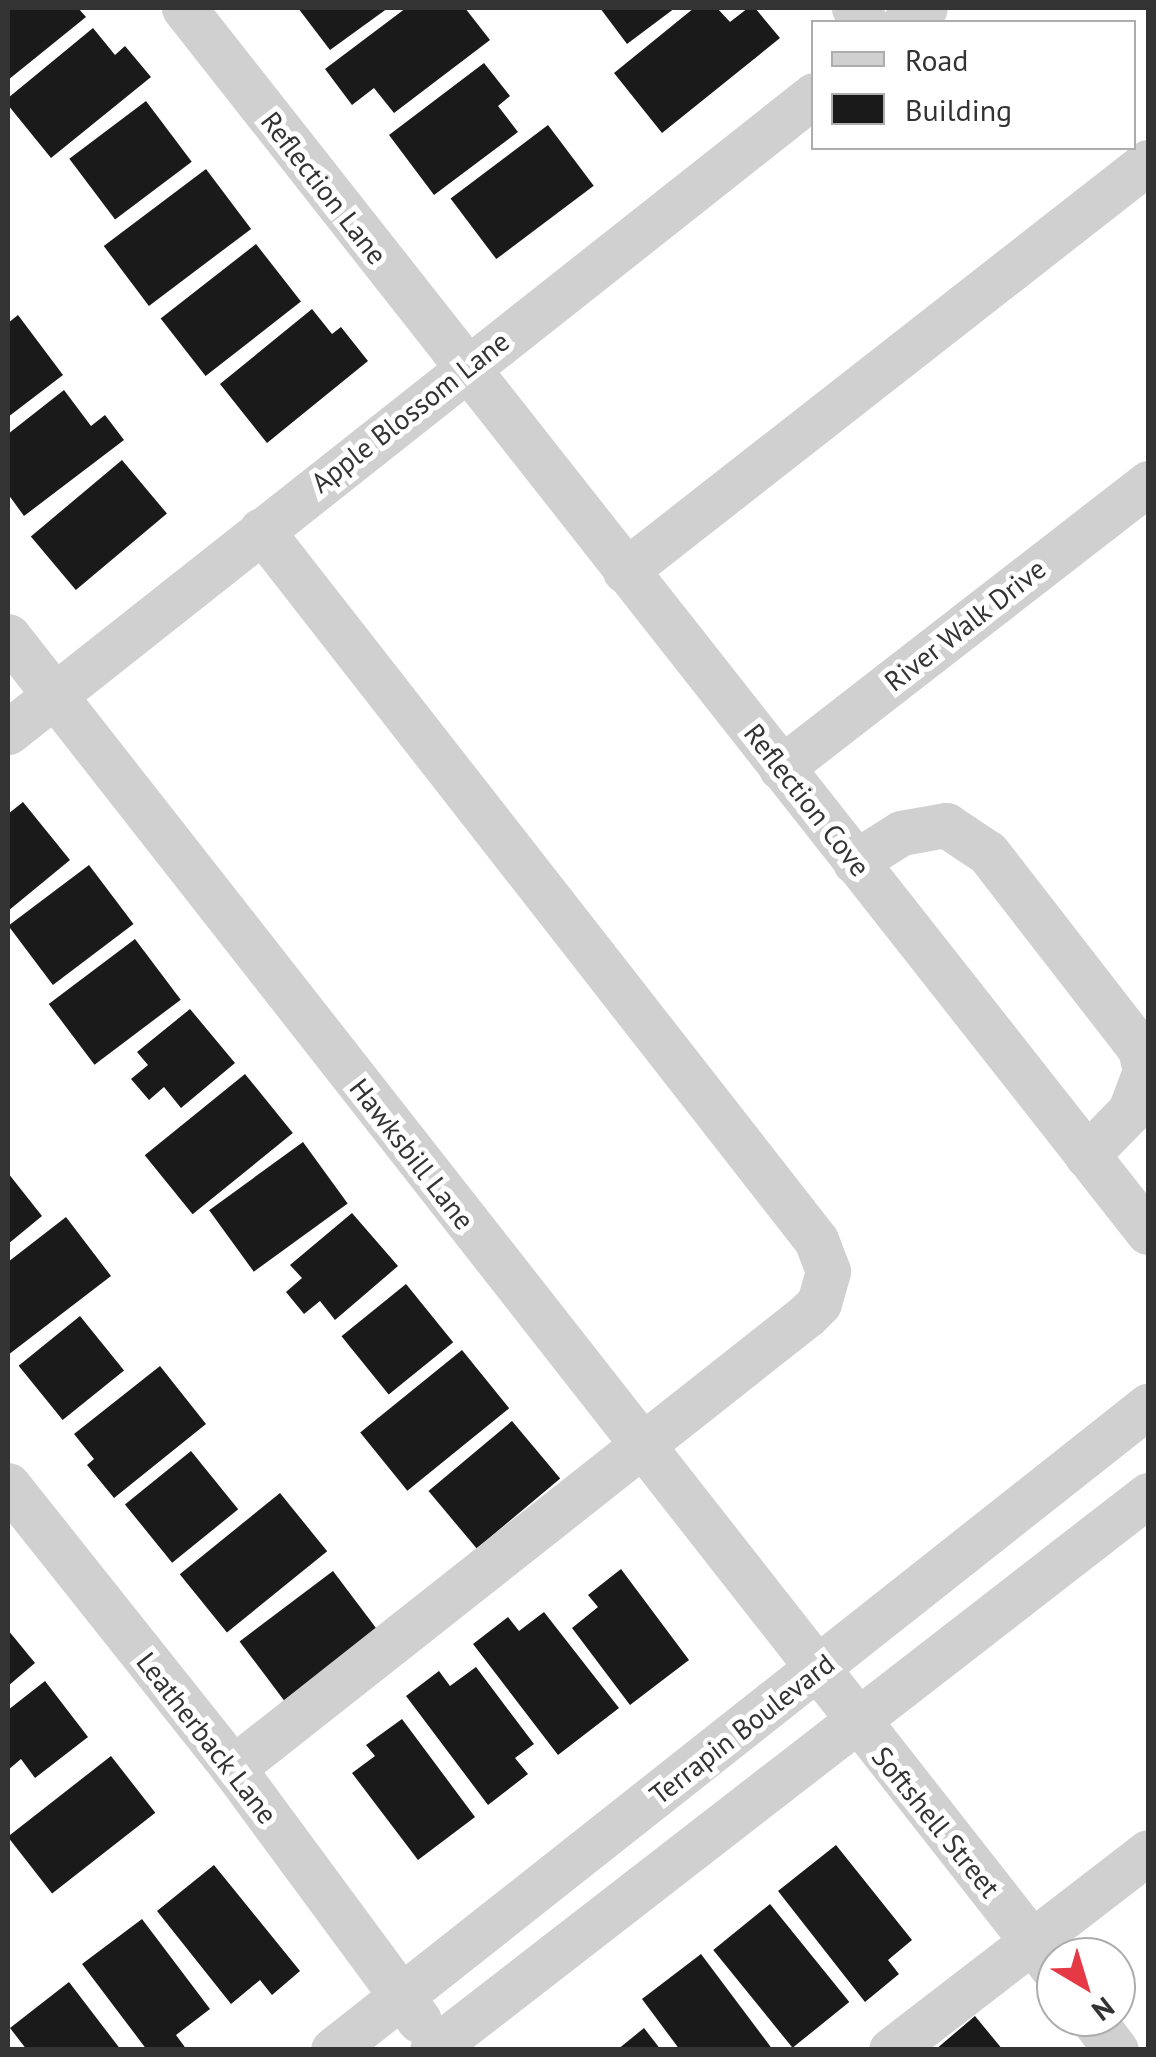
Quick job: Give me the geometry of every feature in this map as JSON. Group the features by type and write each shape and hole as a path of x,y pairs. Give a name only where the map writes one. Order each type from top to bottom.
{"street":[{"name":"Reflection Lane","path":"184,8 465,368"},
{"name":"Apple Blossom Lane","path":"8,732 811,97"},
{"path":"625,571 1148,162"},
{"name":"Reflection Cove","path":"465,368 1148,1232"},
{"name":"River Walk Drive","path":"781,768 1148,482"},
{"path":"233,1768 820,1303 827,1287 825,1257 816,1240 262,530"},
{"name":"Hawksbill Lane","path":"8,636 818,1670"},
{"path":"855,862 900,834 946,825 988,853 1140,1049 1145,1071 1130,1111 1087,1155"},
{"name":"Terrapin Boulevard","path":"333,2050 1148,1406"},
{"name":"Leatherback Lane","path":"8,1485 233,1768 437,2048"},
{"path":"437,2048 1148,1495"},
{"name":"Softshell Street","path":"818,1670 1036,1946"},
{"path":"1063,1937 1148,1852"},
{"path":"891,2050 1036,1961"}],"building":[{"path":"8,8 78,8 86,17 8,80"},
{"path":"298,8 388,8 330,50"},
{"path":"406,8 465,8 490,40 394,113 374,88 352,105 325,69"},
{"path":"600,8 675,8 627,44"},
{"path":"694,8 717,8 730,22 748,8 755,8 780,38 662,133 614,73"},
{"path":"93,28 115,55 125,46 151,77 51,158 8,105 8,98"},
{"path":"484,63 510,96 498,106 518,132 434,195 389,135"},
{"path":"146,101 192,162 115,219 69,159"},
{"path":"548,125 594,186 496,259 451,198"},
{"path":"206,169 251,229 149,306 104,246"},
{"path":"256,244 301,302 206,376 161,318"},
{"path":"312,309 332,334 341,327 368,361 267,443 220,384"},
{"path":"18,315 63,375 8,417 8,323"},
{"path":"64,390 91,426 105,415 124,440 24,516 8,494 8,434"},
{"path":"122,460 167,514 76,590 31,536"},
{"path":"23,802 70,860 8,911 8,814"},
{"path":"89,865 134,924 53,985 8,926"},
{"path":"135,939 181,1000 94,1065 49,1004"},
{"path":"190,1009 235,1063 181,1108 164,1087 149,1100 131,1079 148,1065 137,1052"},
{"path":"245,1074 293,1133 193,1214 145,1155"},
{"path":"303,1142 348,1203 254,1272 209,1210"},
{"path":"8,1173 42,1216 8,1244"},
{"path":"352,1213 398,1266 335,1320 320,1301 304,1314 286,1292 302,1278 290,1265"},
{"path":"66,1217 111,1276 8,1355 8,1262"},
{"path":"406,1284 453,1342 389,1395 341,1336"},
{"path":"80,1316 124,1370 63,1420 19,1366"},
{"path":"462,1350 509,1408 407,1491 360,1432"},
{"path":"160,1366 206,1424 114,1498 87,1465 94,1459 74,1434"},
{"path":"512,1421 560,1478 477,1549 429,1491"},
{"path":"191,1451 238,1509 172,1563 125,1504"},
{"path":"280,1493 327,1551 227,1632 180,1574"},
{"path":"621,1569 689,1660 630,1705 572,1628 598,1607 588,1595"},
{"path":"333,1571 378,1630 284,1701 240,1641"},
{"path":"544,1612 619,1708 558,1755 473,1644 508,1617 519,1631"},
{"path":"8,1630 35,1663 8,1686"},
{"path":"476,1667 534,1744 515,1758 528,1774 488,1805 406,1696 439,1671 450,1686"},
{"path":"45,1681 88,1737 35,1778 21,1759 8,1770 8,1710"},
{"path":"402,1719 475,1817 418,1860 352,1773 375,1756 366,1745"},
{"path":"111,1756 155,1813 52,1893 8,1836"},
{"path":"836,1845 912,1940 888,1960 899,1974 865,2002 778,1891"},
{"path":"214,1865 300,1971 272,1995 260,1980 231,2004 157,1911"},
{"path":"770,1904 849,2002 793,2048 713,1950"},
{"path":"142,1919 210,2009 176,2035 187,2050 147,2050 82,1964"},
{"path":"701,1954 773,2050 680,2050 642,1999"},
{"path":"69,1982 121,2050 27,2050 10,2028"},
{"path":"975,2016 1003,2050 935,2050"},
{"path":"644,2028 661,2050 617,2050"}]}
